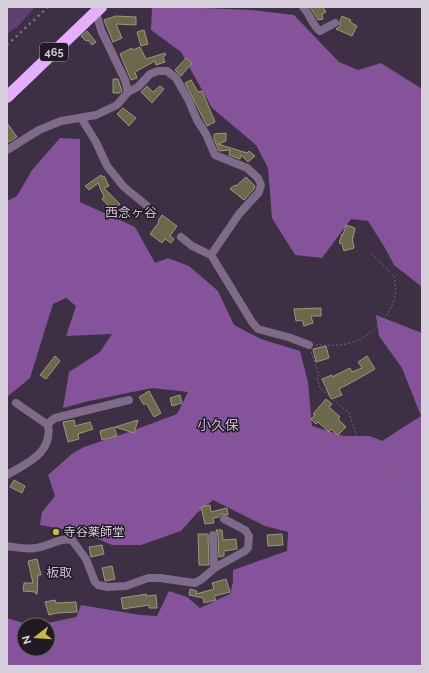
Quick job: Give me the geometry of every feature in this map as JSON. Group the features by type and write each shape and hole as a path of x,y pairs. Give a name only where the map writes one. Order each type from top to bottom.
{"highway":[{"name":"465","path":"7,97 99,10"}],"street":[{"path":"303,7 307,11 315,27 320,31 335,23"},
{"path":"99,10 102,30 125,80 128,92"},
{"path":"7,150 39,130 61,121 96,115 117,105 128,92 138,87 150,74 158,71 167,71 176,78 188,99 215,155 247,168 258,178 261,185 259,192 239,214 211,255"},
{"path":"81,118 96,142 107,166 124,187 146,205"},
{"path":"181,238 192,246 211,255 252,322 258,329 291,338 309,345"},
{"path":"48,425 55,418 129,400"},
{"path":"7,475 34,459 48,443 50,434 48,425 16,403"},
{"path":"7,546 27,549 36,548 65,538 72,540 86,559 95,582 98,585 108,587 126,586 148,578 160,578 195,583 216,567 248,548 249,536 245,530 224,519"},
{"path":"213,535 214,564 216,567"}],"path":[{"path":"370,252 394,276 394,303 385,317 376,330 355,342 346,345 309,345 319,375 317,378 320,388 349,413 359,443 401,483 422,513"}],"shaded area":[{"path":"7,7 35,7 17,27 7,34"},
{"path":"152,7 196,7 252,10 294,15 339,62 358,70 381,63 422,89 422,287 394,265 368,221 351,219 322,258 295,255 272,218 268,168 256,145 212,108 181,52 151,30"},
{"path":"60,138 80,139 80,202 135,227 155,263 168,258 189,266 218,291 234,325 261,339 300,351 308,382 312,426 344,436 370,436 382,441 421,416 402,368 379,336 376,315 422,333 422,666 7,666 7,618 16,621 16,657 56,657 56,621 76,617 81,605 140,615 157,616 169,591 187,597 200,608 230,594 233,582 233,570 287,551 288,532 265,526 213,500 197,513 181,531 141,545 112,545 84,533 40,525 42,512 55,496 48,475 73,453 84,447 177,414 188,392 152,388 63,408 69,372 100,352 112,334 66,336 76,306 66,298 53,304 30,378 7,397 7,201 17,196 32,170"}],"building":[{"path":"310,7 323,7 326,12 322,14 323,19 318,20"},
{"path":"116,16 136,17 136,25 116,24 122,38 113,42 104,20"},
{"path":"342,16 351,20 350,22 357,26 352,36 336,29 340,26"},
{"path":"144,30 148,44 141,46 137,32"},
{"path":"87,31 96,42 92,45 88,40 86,41 81,36"},
{"path":"140,47 146,59 165,53 166,55 163,57 165,62 156,65 155,61 135,72 137,78 131,80 120,54 132,48 133,50"},
{"path":"186,58 192,63 181,76 175,70"},
{"path":"113,79 118,79 122,91 120,93 113,93"},
{"path":"191,80 198,92 202,91 215,122 207,126 185,83"},
{"path":"147,86 153,92 160,86 164,89 152,103 141,92"},
{"path":"123,108 136,118 129,126 117,114"},
{"path":"7,123 17,137 9,142 7,139"},
{"path":"226,133 226,141 218,144 247,153 249,151 255,156 248,162 241,155 240,159 229,155 230,150 219,151 214,139 214,134"},
{"path":"101,175 102,177 104,176 109,186 104,188 120,204 113,211 102,199 104,197 98,183 89,190 85,186"},
{"path":"246,177 255,186 244,200 230,189"},
{"path":"162,215 177,226 170,236 174,239 171,243 165,239 162,243 150,234 159,222 158,221"},
{"path":"346,225 355,228 353,238 352,237 354,248 344,251 342,244 339,243"},
{"path":"321,308 321,316 311,316 313,323 304,326 302,320 296,321 294,309"},
{"path":"326,346 329,358 316,362 313,349"},
{"path":"55,356 60,361 46,379 40,375"},
{"path":"367,356 375,369 339,389 342,395 331,399 322,379 332,375 332,377 350,368 352,372 362,368 358,362"},
{"path":"149,391 161,413 154,417 146,403 144,405 139,397"},
{"path":"180,395 182,403 172,406 170,398"},
{"path":"326,399 332,404 329,407 340,417 338,419 346,427 338,435 331,429 329,432 318,422 316,424 311,419 315,415 313,414"},
{"path":"74,420 75,426 90,422 93,429 78,434 79,439 68,442 63,422"},
{"path":"138,420 134,433 115,427"},
{"path":"114,427 117,436 102,440 100,431"},
{"path":"14,480 25,486 22,493 10,487"},
{"path":"210,505 211,512 227,508 228,515 221,514 219,517 213,518 214,523 205,524 201,507"},
{"path":"216,530 222,530 223,540 236,539 237,549 224,551 224,556 219,557 218,535"},
{"path":"198,534 208,534 209,565 199,565"},
{"path":"282,534 283,545 268,546 267,535"},
{"path":"102,545 104,554 91,557 89,547"},
{"path":"37,559 41,575 38,575 36,594 35,592 23,591 24,583 33,583 28,561"},
{"path":"112,566 115,579 105,581 102,568"},
{"path":"226,579 230,592 214,596 216,600 204,603 203,598 189,595 190,589 197,591 196,594 214,589 212,583"},
{"path":"147,594 145,596 156,595 157,608 149,608 149,605 123,609 121,598"},
{"path":"55,600 56,603 76,602 77,612 49,615 45,602"}],"railway":[{"path":"7,45 48,7"}],"place":[{"name":"寺谷薬師堂","path":"56,532"}],"district":[{"name":"西念ヶ谷","path":"131,212"},
{"name":"小久保","path":"218,425"},
{"name":"板取","path":"59,572"}]}
